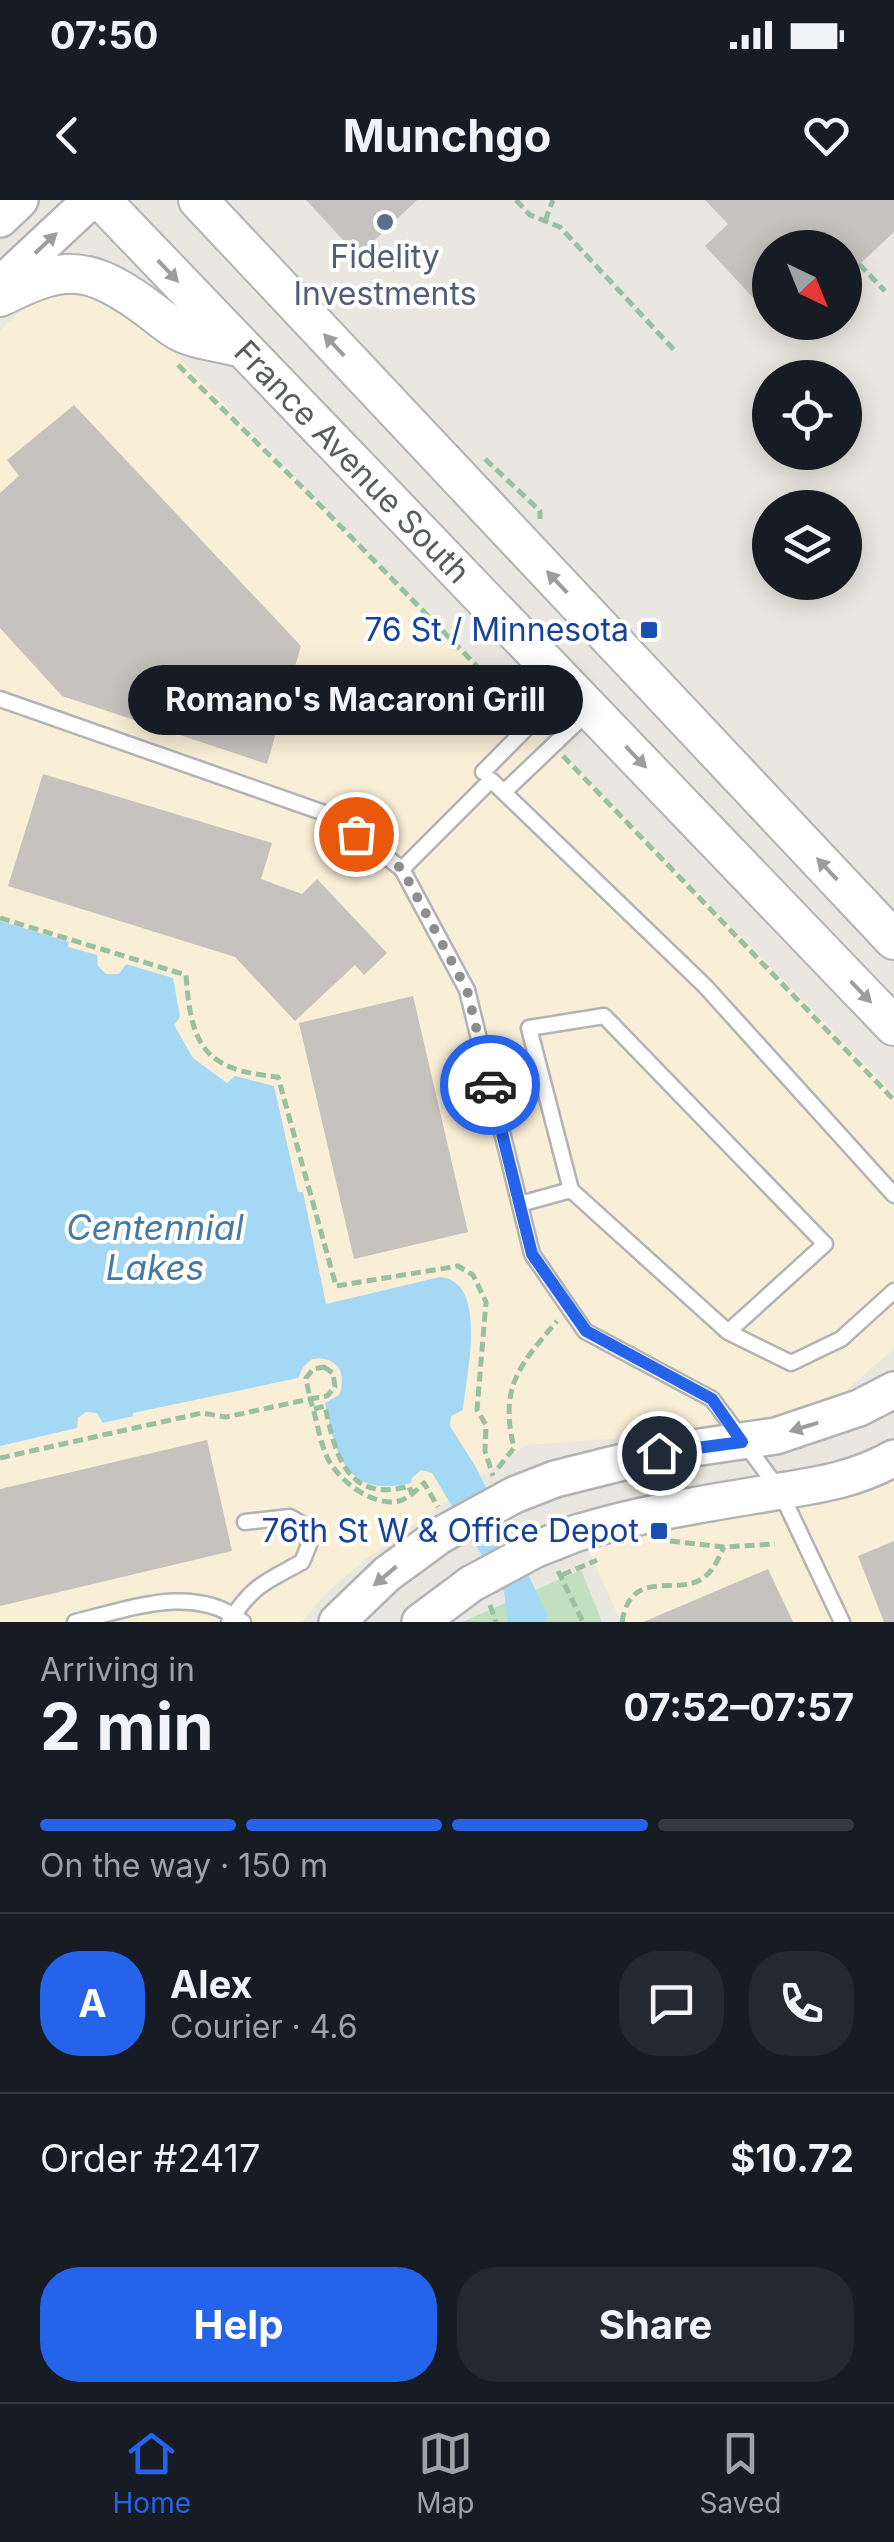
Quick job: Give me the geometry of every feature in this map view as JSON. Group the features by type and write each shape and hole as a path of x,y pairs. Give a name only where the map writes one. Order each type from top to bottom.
{"main road":[{"name":"France Avenue South","path":"100,200 894,1026"},
{"name":"France Avenue South","path":"198,200 894,940"},
{"path":"235,200 256,262"},
{"path":"0,298 33,281 64,273 96,276 180,332 241,348"}],"street":[{"path":"0,218 20,200"},
{"path":"0,285 91,200"},
{"path":"337,1622 441,1527 555,1478 659,1453 742,1442 817,1424 894,1390"},
{"path":"420,1622 479,1592 505,1564 582,1549 631,1517 841,1482 894,1458"}],"lane":[{"path":"483,772 530,724 580,698"},
{"path":"504,792 553,746 580,698"},
{"path":"0,699 333,816 402,869 467,990 532,1254 586,1331 712,1399 780,1491 842,1622"},
{"path":"402,869 491,780 705,986 894,1194"},
{"path":"728,1332 824,1244 604,1016 530,1028 572,1190 728,1332 791,1363 841,1339 894,1291"},
{"path":"520,1204 572,1190"},
{"path":"75,1622 172,1600 205,1602 235,1619 261,1581 302,1562 309,1545 304,1525 290,1517 245,1522"}],"path":[{"path":"516,200 530,216 560,228 676,352"},
{"path":"545,221 553,200"},
{"path":"862,267 885,290"},
{"path":"168,356 315,500 530,724"},
{"path":"553,746 894,1100"},
{"path":"0,918 186,975 189,1017 205,1050 235,1070 278,1078 336,1286 458,1266 473,1275 486,1302 477,1410 486,1425 484,1452 493,1475 514,1448 510,1400 520,1365 569,1307"},
{"path":"0,1458 202,1413 226,1417 310,1399 327,1396 335,1387 335,1376 327,1368 316,1367 306,1382 310,1399 329,1461 344,1481 386,1501 400,1501 424,1483 441,1527"},
{"path":"314,1409 325,1406 334,1449 351,1476 376,1488 395,1490 410,1486 412,1494"},
{"path":"655,1540 724,1547 775,1544"},
{"path":"622,1622 628,1602 647,1587 698,1582 714,1567 724,1547"},
{"path":"562,1575 582,1549"},
{"path":"479,1592 496,1622"}],"shaded area":[{"path":"64,286 127,304 894,1094 894,1349 821,1412 675,1434 526,1445 366,1559 326,1593 302,1622 0,1622 0,330 17,314"},
{"path":"894,1470 894,1622 621,1622 586,1545 740,1515"}],"green space":[{"path":"581,1570 602,1622 462,1622"}],"water":[{"name":"Centennial Lakes","path":"0,921 69,942 68,947 97,955 98,966 106,974 119,974 126,964 173,978 180,1017 174,1025 193,1058 227,1083 235,1076 274,1086 298,1192 303,1192 326,1304 440,1277 455,1282 465,1295 471,1332 463,1410 451,1416 450,1426 477,1469 548,1616 544,1622 508,1622 504,1592 432,1473 421,1470 411,1483 389,1486 371,1484 347,1468 334,1439 325,1403 339,1395 341,1372 328,1360 312,1359 298,1378 103,1423 97,1413 86,1412 78,1418 77,1428 0,1446"}],"building":[{"path":"306,200 417,200 358,256"},
{"path":"705,200 894,200 894,232 862,262 862,230 752,230 752,297 705,246 728,224"},
{"path":"74,405 301,646 267,764 62,696 0,628 0,493 19,476 7,460"},
{"path":"43,774 272,843 261,879 302,894 317,879 387,953 364,975 355,965 295,1021 235,957 8,886"},
{"path":"413,996 468,1232 354,1259 299,1023"},
{"path":"207,1440 232,1551 0,1606 0,1489"},
{"path":"894,1541 894,1622 884,1622 858,1556"},
{"path":"768,1569 793,1622 643,1622"}],"way so far":[{"path":"356,834 402,869 467,990 490,1085"}],"place":[{"name":"Fidelity Investments","path":"385,222"},
{"name":"76 St / Minnesota","path":"649,630"},
{"name":"Romano's Macaroni Grill","path":"356,834"},
{"name":"76th St W & Office Depot","path":"659,1531"}],"route":[{"path":"490,1085 532,1254 586,1331 712,1399 742,1442 659,1453"}]}
